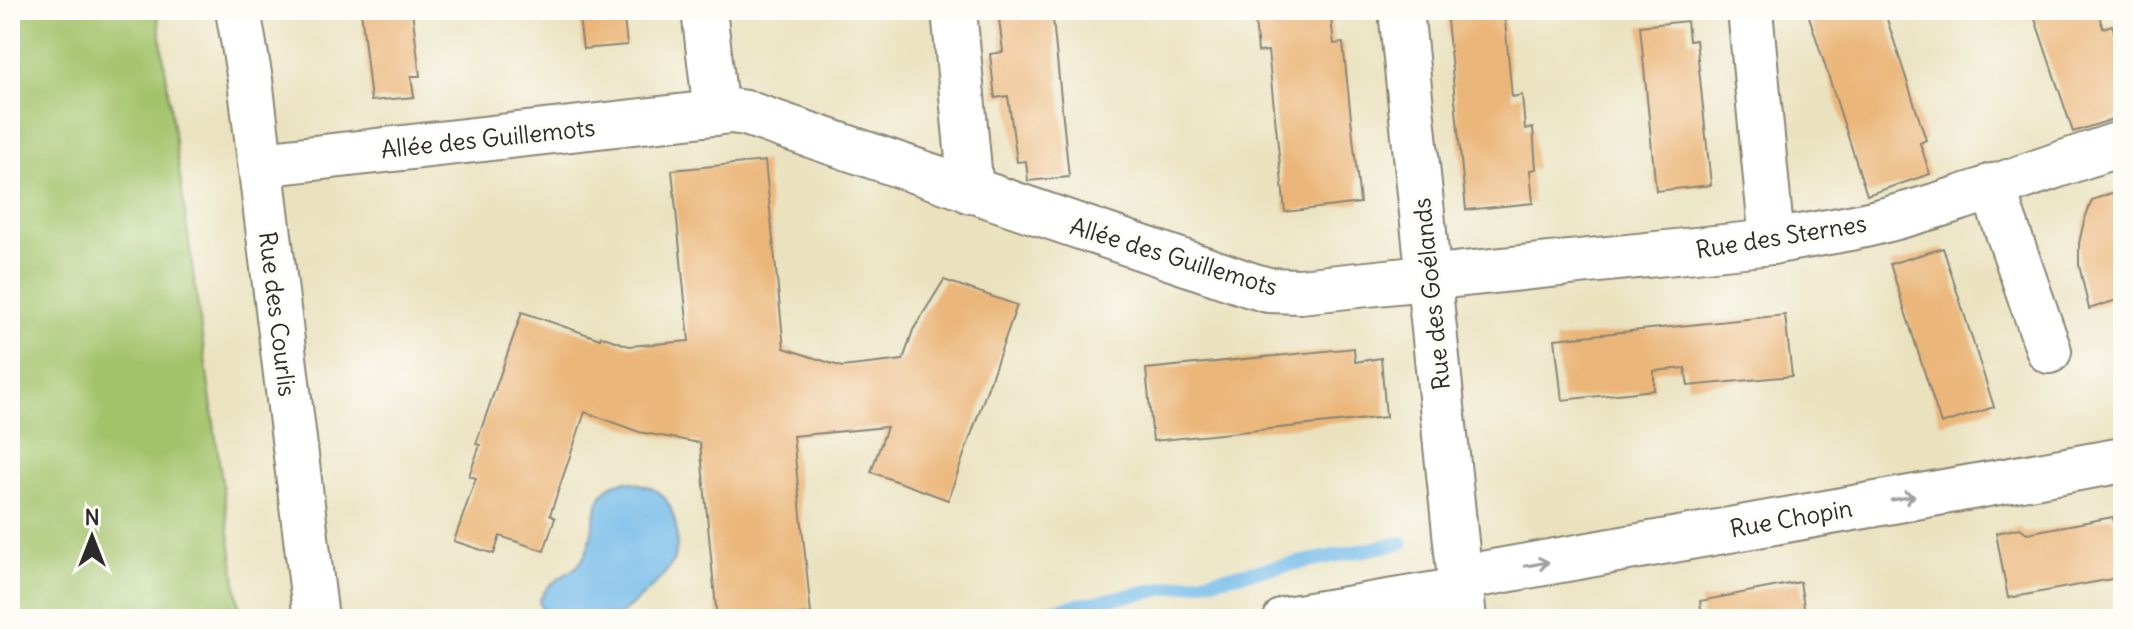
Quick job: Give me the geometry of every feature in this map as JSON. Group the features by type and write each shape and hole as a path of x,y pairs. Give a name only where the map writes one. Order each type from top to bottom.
{"street":[{"name":"Rue des Courlis","path":"238,10 261,164 316,619"},
{"path":"704,10 716,113"},
{"path":"954,10 971,191"},
{"name":"Rue des Goélands","path":"1401,10 1462,595"},
{"path":"1750,10 1772,242"},
{"name":"Allée des Guillemots","path":"261,164 716,113 746,113 1268,290 1300,291 1429,279"},
{"name":"Rue des Sternes","path":"1429,279 1772,242 1872,223 2123,143"},
{"path":"1992,186 2049,351"},
{"name":"Rue Chopin","path":"1286,619 1462,595 2123,460"}],"green space":[{"path":"10,10 157,10 241,619 10,619"}],"water":[{"path":"627,481 657,491 668,504 675,523 677,543 668,569 615,619 583,619 543,611 539,602 549,586 575,568 585,555 600,498 615,484"}],"building":[{"path":"361,10 412,10 420,76 411,76 414,97 371,101"},
{"path":"578,10 623,10 627,45 583,49"},
{"path":"998,10 1052,10 1069,177 1028,181 1026,161 1017,162 1008,96 995,98 990,54 1003,52"},
{"path":"1254,10 1330,10 1334,44 1343,43 1360,203 1285,212 1268,51 1258,52"},
{"path":"1446,10 1504,10 1512,97 1522,95 1525,129 1533,128 1536,169 1530,170 1533,203 1466,210"},
{"path":"1807,10 1884,10 1926,140 1920,143 1930,174 1867,195"},
{"path":"2032,10 2097,10 2103,28 2112,25 2123,62 2123,116 2073,132"},
{"path":"1687,21 1689,41 1696,40 1711,185 1656,191 1640,26"},
{"path":"765,161 784,348 842,367 903,360 913,330 944,280 1017,305 948,500 871,472 887,427 793,436 811,614 717,619 700,443 639,432 585,412 550,515 555,518 544,551 500,536 494,554 454,541 476,478 469,476 480,445 476,444 522,312 629,346 689,341 672,170"},
{"path":"2123,189 2123,298 2089,309 2079,265 2079,243 2084,221 2092,200"},
{"path":"1943,248 1994,407 1941,424 1890,264"},
{"path":"1785,315 1792,376 1688,386 1685,368 1654,371 1654,390 1562,400 1555,339"},
{"path":"1354,348 1355,362 1381,358 1386,417 1153,441 1146,369"},
{"path":"2113,517 2123,577 2008,598 1996,533 2020,528 2027,533"},
{"path":"1800,582 1806,619 1702,619 1700,601"}],"waterway":[{"path":"1007,619 1401,543"}]}
